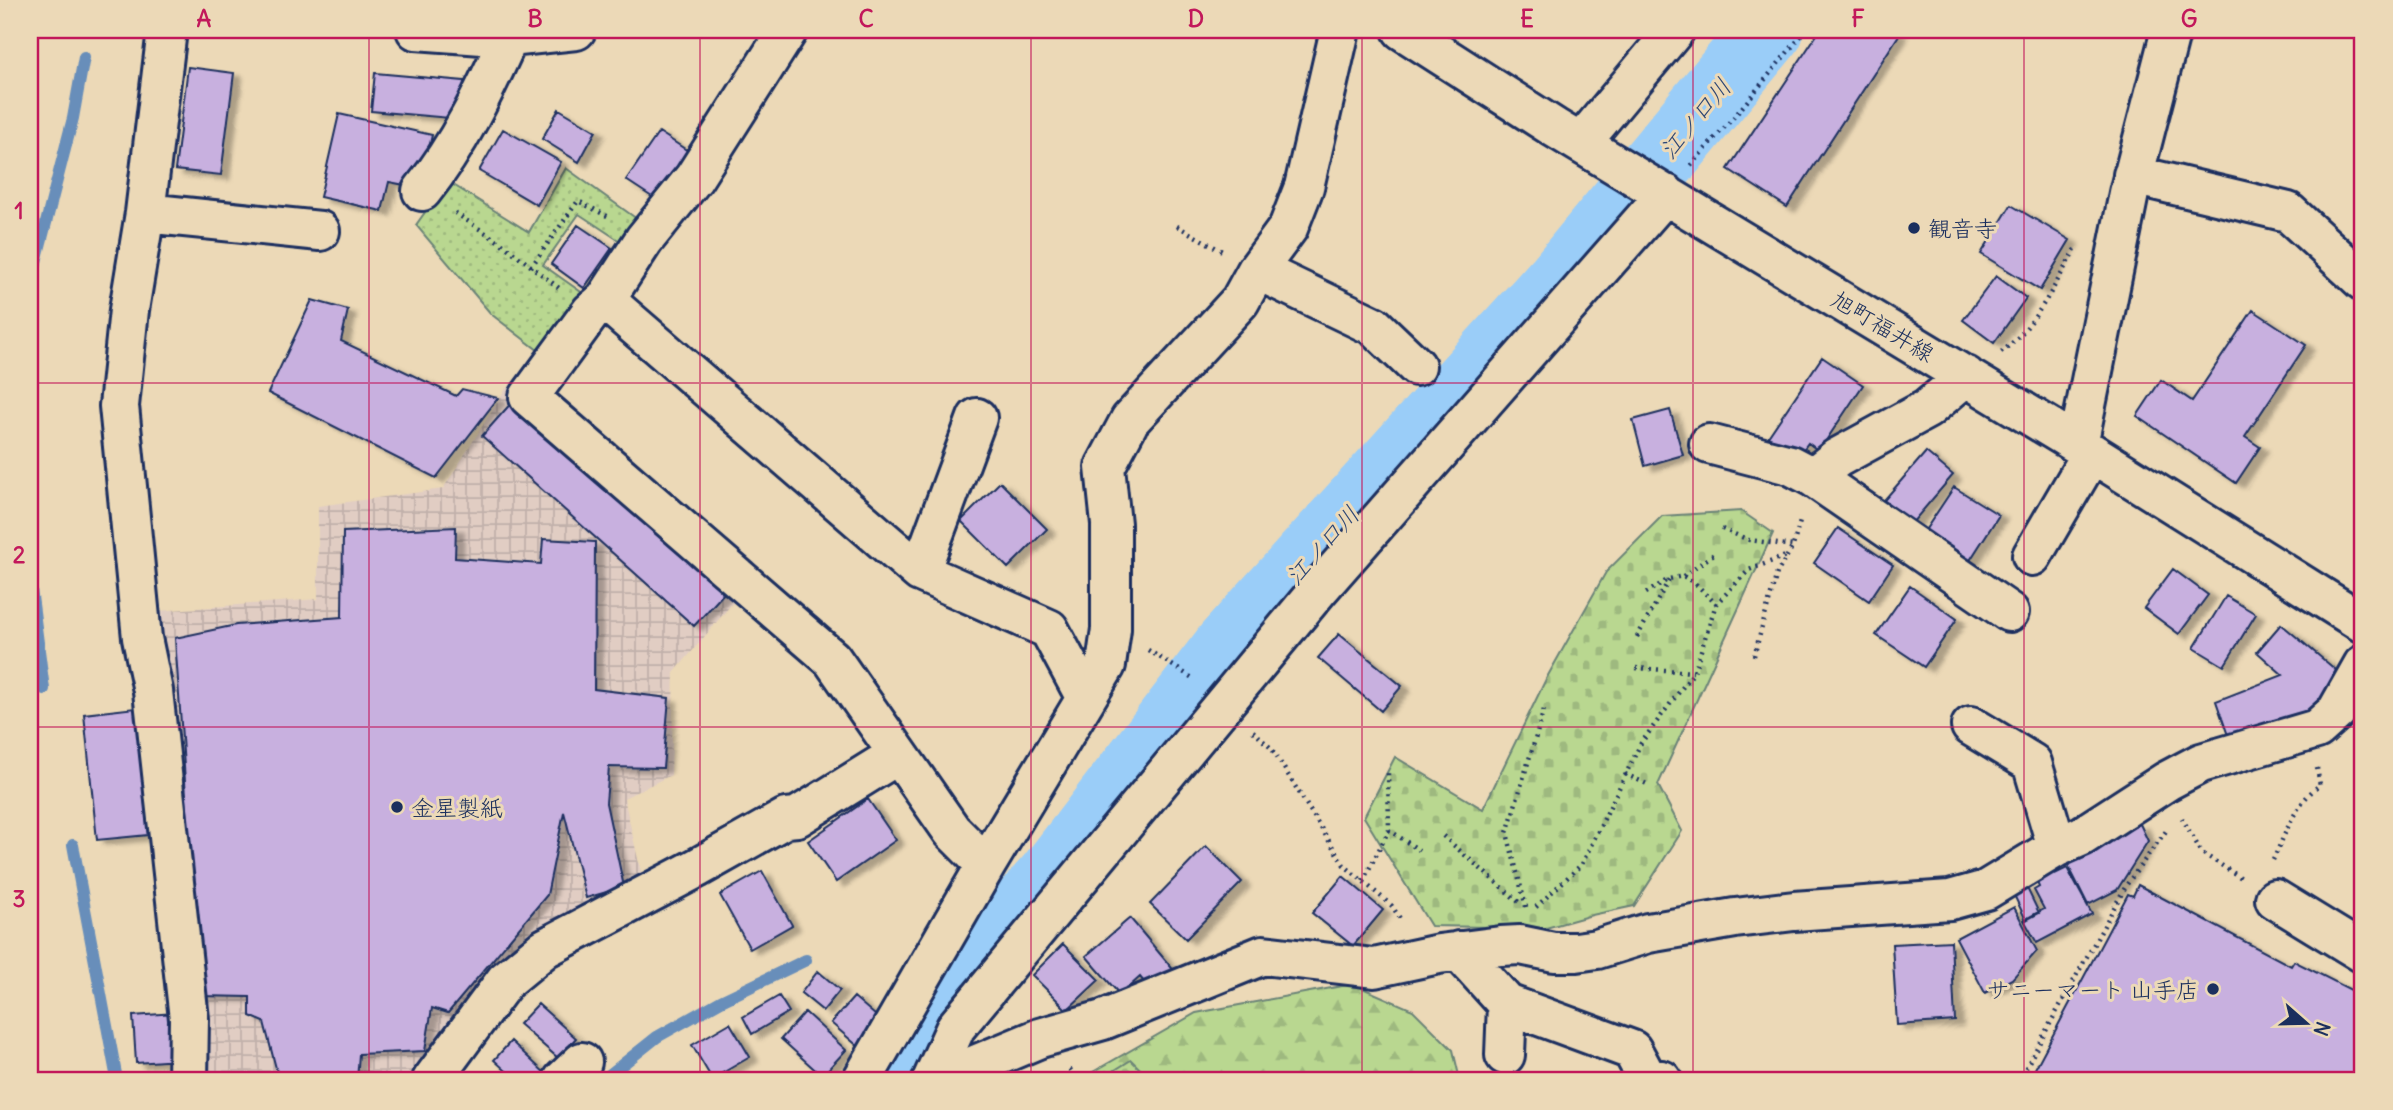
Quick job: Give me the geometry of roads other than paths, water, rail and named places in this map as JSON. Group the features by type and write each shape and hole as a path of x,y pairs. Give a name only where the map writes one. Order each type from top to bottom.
{"street":[{"path":"167,30 145,213 129,310 119,406 142,638 153,691 189,1019 188,1080"},
{"path":"416,30 509,37 576,30"},
{"path":"788,30 694,178 644,240 529,397 832,659 952,831 986,865"},
{"path":"876,1078 986,865 1105,665 1111,629 1111,524 1105,467 1130,420 1240,301 1257,271 1288,228 1304,187 1340,30"},
{"name":"旭町福井線","path":"1402,30 1581,143 2085,449 2363,623"},
{"path":"1581,143 1675,30"},
{"path":"2032,556 2085,449 2133,175 2171,30"},
{"path":"422,191 444,164 491,78 509,37"},
{"path":"2133,175 2288,212 2363,281"},
{"path":"932,1080 956,1027 1226,704 1318,589 1664,193"},
{"path":"145,213 320,231"},
{"path":"1257,271 1374,326 1416,366"},
{"path":"598,306 920,572 1049,629 1086,698"},
{"path":"1813,477 1837,458 1927,409 1966,376"},
{"path":"920,572 977,418"},
{"path":"1709,444 1790,465 1813,477 2009,612"},
{"path":"939,1080 1040,1038 1103,1020 1263,955 1374,968 1441,955 1520,945 1554,952 1576,952 1597,949 1648,933 1735,918 1808,909 1950,900 1986,890 2057,847 2082,836 2167,781 2201,763 2317,729 2337,711 2363,665"},
{"path":"1971,726 2032,763 2057,847"},
{"path":"432,1080 505,981 545,948 786,818 797,817 897,755"},
{"path":"2266,894 2363,953"},
{"path":"1441,955 1507,1004 1632,1050 1647,1078 1662,1080"},
{"path":"1505,1055 1507,1004"}],"waterway":[{"name":"江ノ口川","path":"902,1080 948,998 1054,876 1229,648 1561,281 1768,30"},
{"path":"30,285 73,118 84,57"},
{"path":"30,581 44,689"},
{"path":"73,845 115,1080"},
{"path":"603,1080 657,1037 721,1001 806,960"},
{"path":"927,1009 940,1013"}],"place":[{"name":"観音寺","path":"1914,228"},
{"name":"金星製紙","path":"397,807"},
{"name":"サニーマート 山手店","path":"2213,989"}]}
